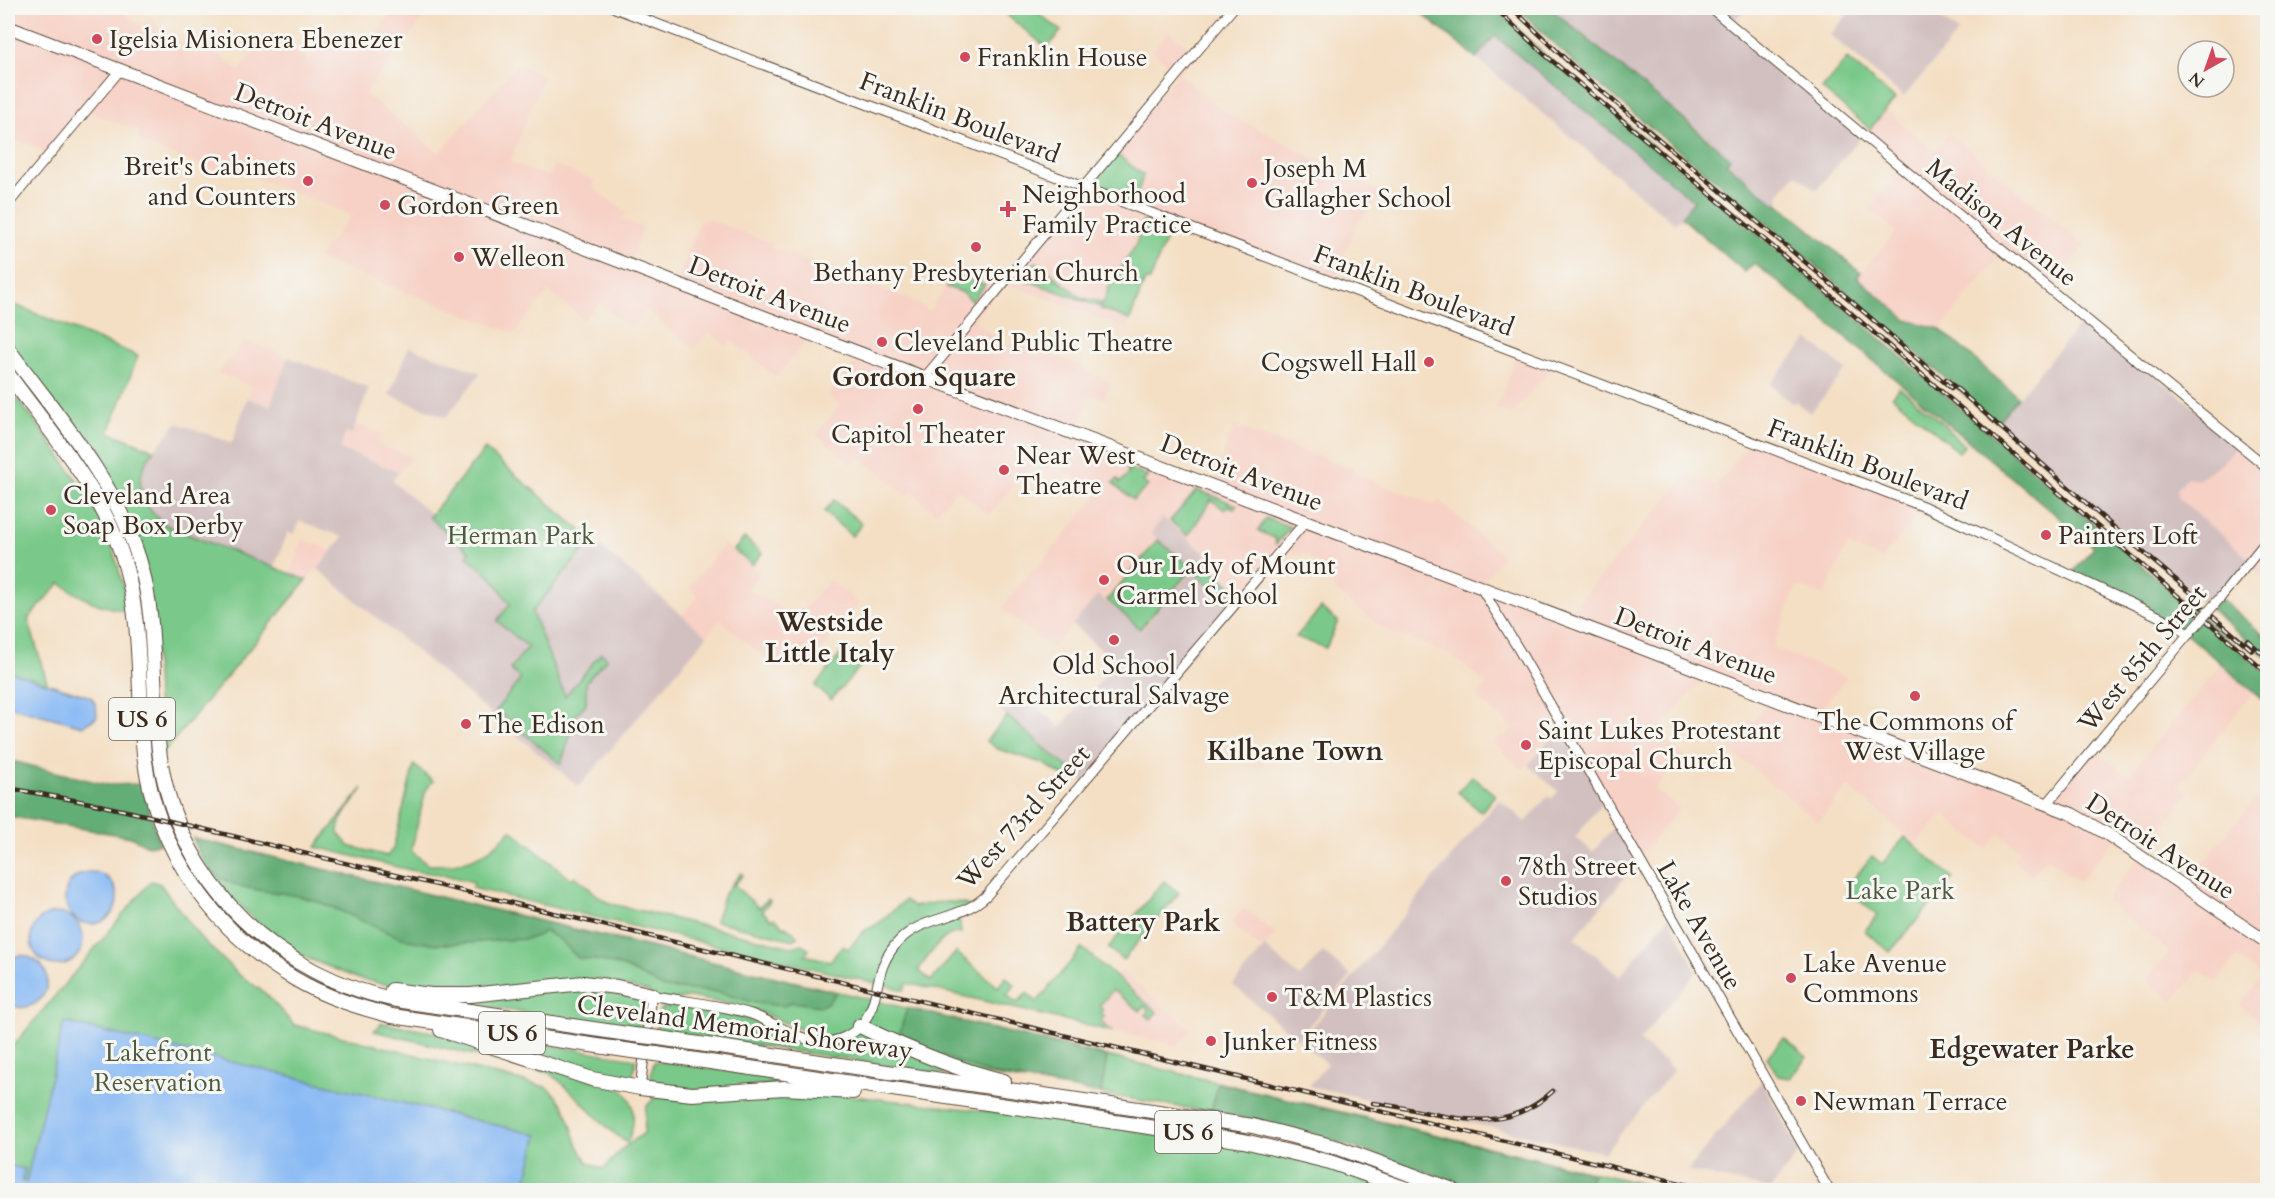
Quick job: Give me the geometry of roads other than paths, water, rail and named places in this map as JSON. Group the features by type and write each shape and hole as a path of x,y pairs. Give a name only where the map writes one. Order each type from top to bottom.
{"highway":[{"name":"Cleveland Memorial Shoreway","path":"8,349 95,467 114,499 130,534 143,572 150,610 161,765 174,813 186,842 209,881 237,915 270,944 306,968 353,989 390,999 1221,1120 1277,1131 1350,1152 1453,1191"},
{"name":"Cleveland Memorial Shoreway","path":"8,374 86,481 105,514 121,554 131,589 138,632 142,737 148,781 162,824 181,864 217,915 234,934 269,963 296,980 330,997 392,1016 1256,1144 1330,1162 1410,1191"},
{"path":"306,968 376,987 431,995 471,995 583,983 617,987 652,995"},
{"path":"392,1016 592,1079 640,1088 692,1094 796,1088 882,1096 924,1094"},
{"path":"860,1026 974,1072 1067,1098"}],"main road":[{"name":"Detroit Avenue","path":"8,27 2072,814 2107,834 2268,943"}],"street":[{"name":"Franklin Boulevard","path":"615,8 1925,507 2191,631"},
{"path":"926,376 1233,8"},
{"name":"Madison Avenue","path":"1711,8 2268,468"},
{"path":"8,204 121,69"},
{"name":"West 73rd Street","path":"860,1026 870,1008 882,966 898,942 914,929 965,911 987,896 1306,521"},
{"name":"West 85th Street","path":"2047,804 2268,539"},
{"name":"Lake Avenue","path":"1481,588 1514,641 1829,1191"},
{"path":"640,1088 652,995 747,1013 818,1041 842,1038 860,1026"}],"water":[{"path":"8,671 91,697 96,705 97,717 83,726 8,706"},
{"path":"86,872 96,872 106,876 113,883 117,898 113,913 106,920 96,924 86,924 76,920 69,913 65,903 65,893 69,883 76,876"},
{"path":"52,913 62,913 72,917 79,924 83,939 79,954 72,961 62,965 52,965 42,961 35,954 31,944 31,934 35,924 42,917"},
{"path":"21,955 35,960 43,968 47,978 46,989 41,998 33,1005 22,1007 8,1004 8,959"},
{"path":"64,1022 538,1135 524,1190 8,1190 8,1165 25,1169 22,1181 26,1182"}],"railway":[{"path":"1495,8 1544,54 1836,300 2268,674"},
{"path":"1512,8 1578,71 1951,388"},
{"path":"1946,379 2201,601"},
{"path":"2192,599 2252,650"},
{"path":"2247,640 2268,658"},
{"path":"8,788 149,816 1709,1190"},
{"path":"1373,1103 1443,1116 1488,1119 1510,1116 1532,1107 1553,1091"},
{"path":"1701,1184 1728,1190"}],"place":[{"name":"Igelsia Misionera Ebenezer","path":"97,39"},
{"name":"Franklin House","path":"965,57"},
{"name":"Breit's Cabinets and Counters","path":"308,181"},
{"name":"Joseph M Gallagher School","path":"1252,183"},
{"name":"Gordon Green","path":"385,205"},
{"name":"Neighborhood Family Practice","path":"1008,209"},
{"name":"Bethany Presbyterian Church","path":"976,247"},
{"name":"Welleon","path":"459,257"},
{"name":"Cleveland Public Theatre","path":"882,342"},
{"name":"Cogswell Hall","path":"1429,362"},
{"name":"Capitol Theater","path":"918,409"},
{"name":"Near West Theatre","path":"1004,470"},
{"name":"Cleveland Area Soap Box Derby","path":"51,510"},
{"name":"Painters Loft","path":"2046,535"},
{"name":"Our Lady of Mount Carmel School","path":"1104,580"},
{"name":"Old School Architectural Salvage","path":"1114,640"},
{"name":"The Commons of West Village","path":"1915,696"},
{"name":"The Edison","path":"466,724"},
{"name":"Saint Lukes Protestant Episcopal Church","path":"1526,745"},
{"name":"78th Street Studios","path":"1506,881"},
{"name":"Lake Avenue Commons","path":"1791,978"},
{"name":"T&M Plastics","path":"1272,997"},
{"name":"Junker Fitness","path":"1211,1041"},
{"name":"Newman Terrace","path":"1801,1101"}],"district":[{"name":"Gordon Square","path":"924,377"},
{"name":"Westside Little Italy","path":"830,638"},
{"name":"Kilbane Town","path":"1295,751"},
{"name":"Battery Park","path":"1143,922"},
{"name":"Edgewater Parke","path":"2032,1049"}],"park label":[{"name":"Herman Park","path":"521,535"},
{"name":"Lake Park","path":"1900,890"},
{"name":"Lakefront Reservation","path":"158,1067"}]}
